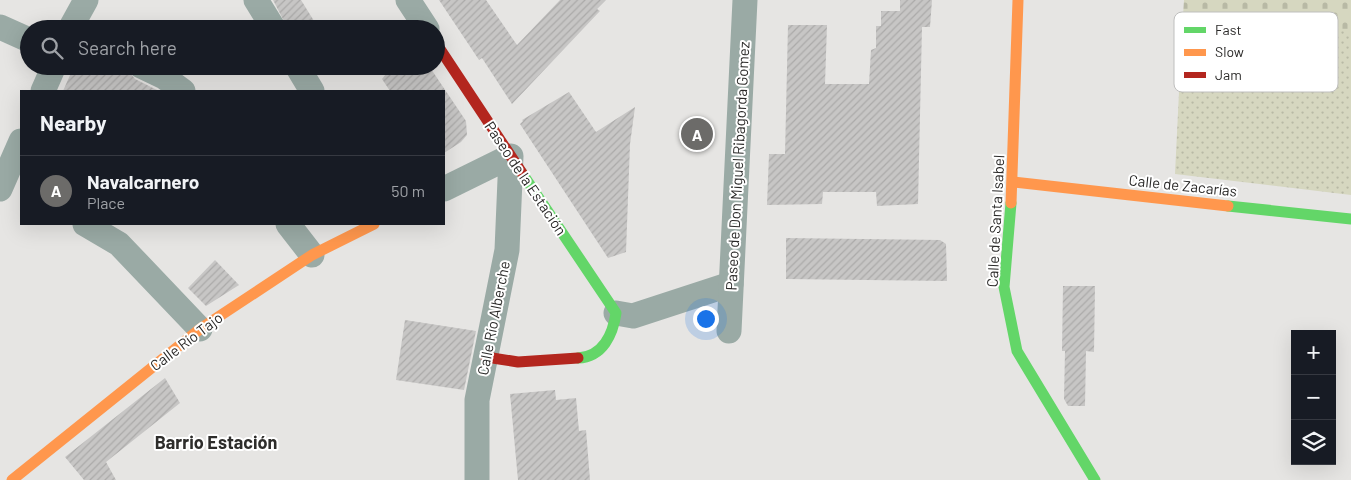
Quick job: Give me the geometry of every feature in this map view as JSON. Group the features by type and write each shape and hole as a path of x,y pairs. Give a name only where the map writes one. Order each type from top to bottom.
{"street":[{"path":"75,20 86,0"},
{"path":"256,0 268,20"},
{"path":"408,0 421,20"},
{"name":"Paseo de Don Miguel Ribagorda Gomez","path":"729,331 745,0"},
{"name":"Calle de Santa Isabel","path":"1018,0 1013,182 1004,287 1017,351 1095,480"},
{"path":"0,27 20,36"},
{"name":"Paseo de la Estación","path":"445,57 616,313"},
{"path":"43,90 50,75"},
{"path":"160,75 182,90"},
{"path":"302,75 311,90"},
{"path":"9,184 20,145"},
{"path":"445,189 511,156"},
{"name":"Calle Río Alberche","path":"477,480 477,400 507,250 511,156"},
{"name":"Calle de Zacarías","path":"1013,182 1351,219"},
{"path":"87,225 119,244 200,329"},
{"path":"289,225 312,255"},
{"name":"Calle Río Tajo","path":"12,480 200,329 312,255 372,225"},
{"path":"486,357 518,362 585,358 595,354 609,340 615,326 616,313 634,316 731,284"}],"green space":[{"path":"1184,0 1351,0 1351,31 1338,31 1338,12 1183,12"},
{"path":"1338,31 1351,31 1351,195 1175,174 1179,92 1338,92"}],"building":[{"path":"273,0 301,0 313,20 283,20"},
{"path":"439,0 486,0 517,45 560,0 606,0 597,9 600,11 512,104 482,58 479,60"},
{"path":"900,0 932,0 930,27 922,27 918,204 877,206 876,192 823,192 822,204 767,205 769,154 785,154 788,25 827,25 825,84 869,84 871,50 876,48 876,26 881,26 881,11 900,11"},
{"path":"70,75 132,75 135,79 157,90 63,90"},
{"path":"385,75 435,75 466,121 467,135 461,142 445,152 445,90 389,90 382,79"},
{"path":"569,92 596,132 635,107 630,144 626,252 608,258 520,124 522,120"},
{"path":"786,238 940,240 946,244 947,281 786,279"},
{"path":"215,260 239,285 206,306 188,288"},
{"path":"1063,286 1095,286 1094,352 1086,351 1085,406 1068,406 1064,399 1065,351 1062,351"},
{"path":"405,320 476,331 464,390 396,380"},
{"path":"165,378 180,403 106,462 116,480 84,480 65,457"},
{"path":"555,390 556,400 576,398 579,431 586,430 590,480 518,480 510,394"}],"traffic: fast":[{"path":"522,173 616,313 609,336 600,349 587,357 578,358"},
{"path":"1011,203 1004,287 1017,351 1095,480"},
{"path":"1228,206 1351,219"}],"traffic: slow":[{"path":"1011,203 1018,0"},
{"path":"1013,182 1228,206"},
{"path":"12,480 200,329 312,255 372,225"}],"traffic: jam":[{"path":"445,57 522,173"},
{"path":"486,357 518,362 578,358"}],"place":[{"name":"Navalcarnero","path":"697,134"}],"district":[{"name":"Barrio Estación","path":"216,442"}]}
